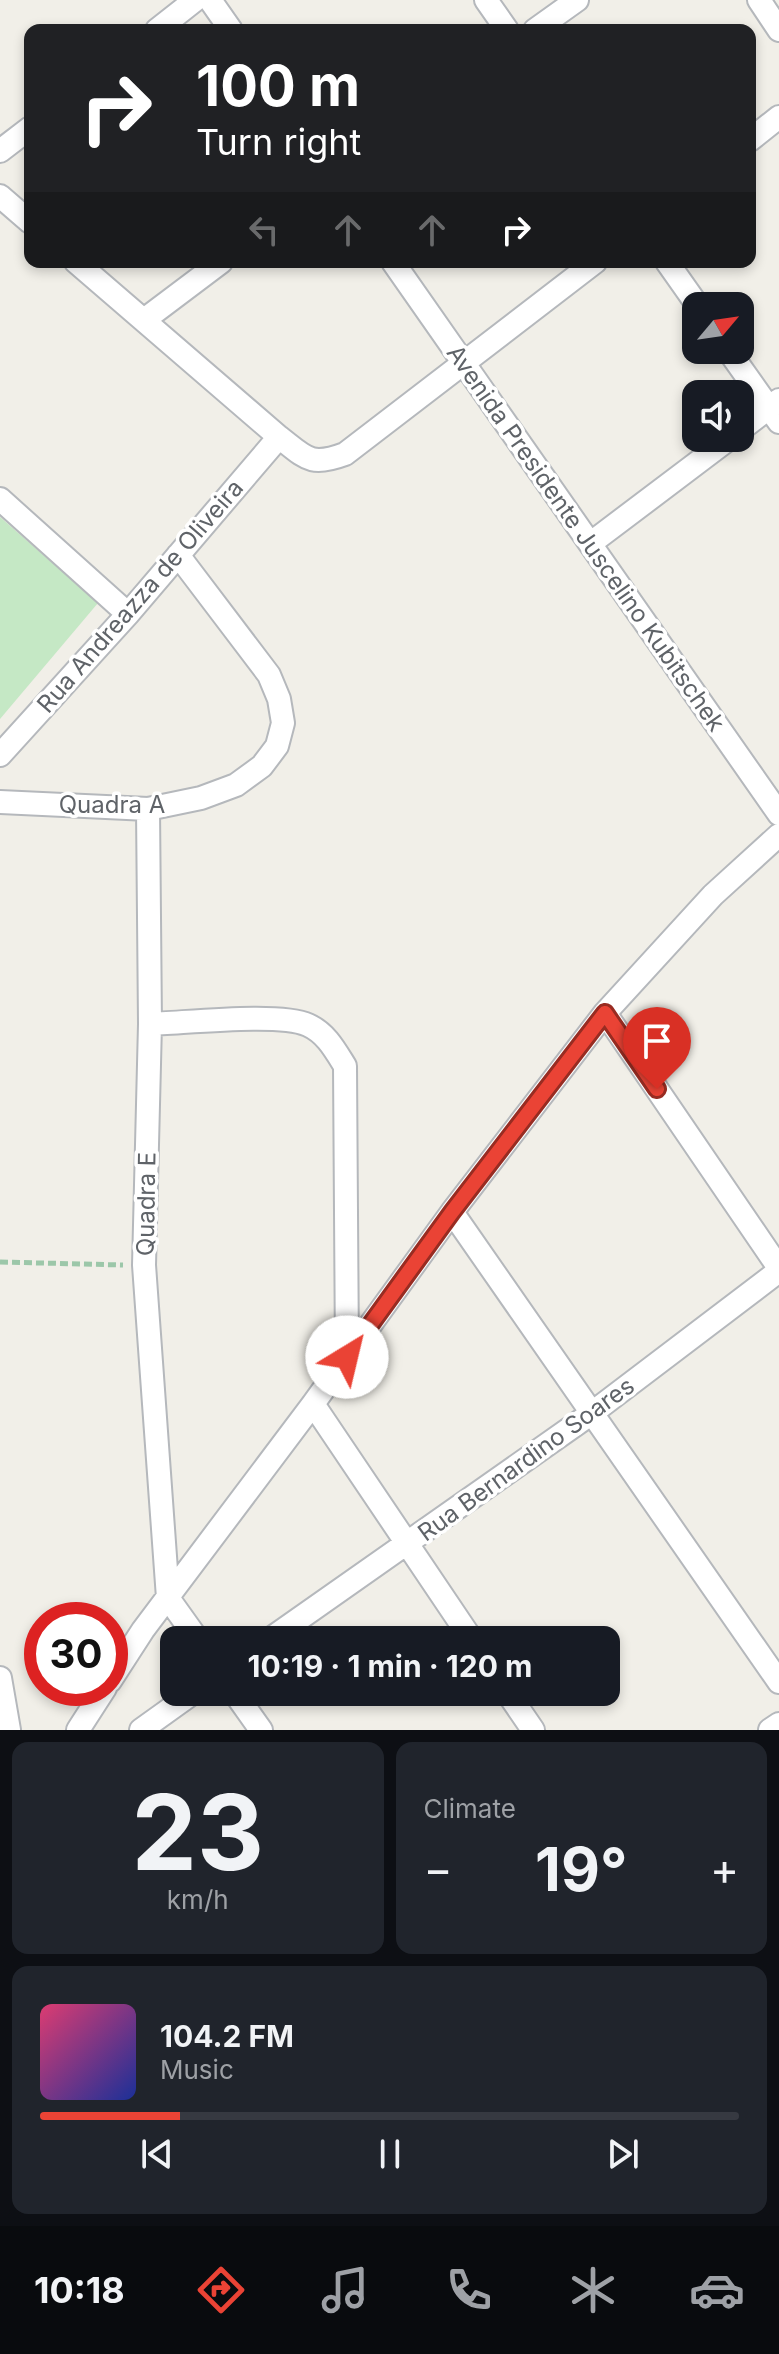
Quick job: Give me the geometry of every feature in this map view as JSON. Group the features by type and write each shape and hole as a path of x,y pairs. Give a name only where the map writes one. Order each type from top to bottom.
{"street":[{"path":"165,24 195,0"},
{"path":"210,0 227,24"},
{"path":"486,0 503,24"},
{"path":"543,24 577,0"},
{"path":"759,0 779,30"},
{"path":"756,135 779,117"},
{"path":"0,151 24,133"},
{"path":"0,196 24,217"},
{"path":"83,268 279,437 308,460 325,461 345,454 587,268"},
{"path":"144,320 213,268"},
{"name":"Avenida Presidente Juscelino Kubitschek","path":"397,268 779,814"},
{"path":"671,268 688,292"},
{"path":"739,364 776,410 754,422"},
{"name":"Rua Andreazza de Oliveira","path":"0,755 128,614 279,437"},
{"path":"591,543 711,452"},
{"path":"0,499 128,614"},
{"name":"Quadra A","path":"0,802 148,809 201,798 236,785 262,766 277,746 283,723 279,699 269,675 178,555"},
{"name":"Quadra E","path":"148,809 150,1024 144,1265 168,1598"},
{"path":"128,1653 452,1212 605,1013 713,895 779,835"},
{"path":"605,1013 779,1270"},
{"path":"150,1024 277,1019 307,1024 328,1039 345,1066 347,1357"},
{"path":"452,1212 779,1682"},
{"name":"Rua Bernardino Soares","path":"289,1626 592,1413 779,1270"},
{"path":"313,1404 463,1626"},
{"path":"168,1598 188,1626"},
{"path":"0,1678 9,1730"},
{"path":"78,1730 93,1706"},
{"path":"141,1730 174,1706"},
{"path":"244,1706 261,1730"},
{"path":"517,1706 533,1730"},
{"path":"770,1730 779,1724"}],"path":[{"path":"0,1262 144,1265"}],"green space":[{"path":"0,517 98,603 0,719"}],"route":[{"path":"347,1357 452,1212 605,1013 657,1089"}]}
